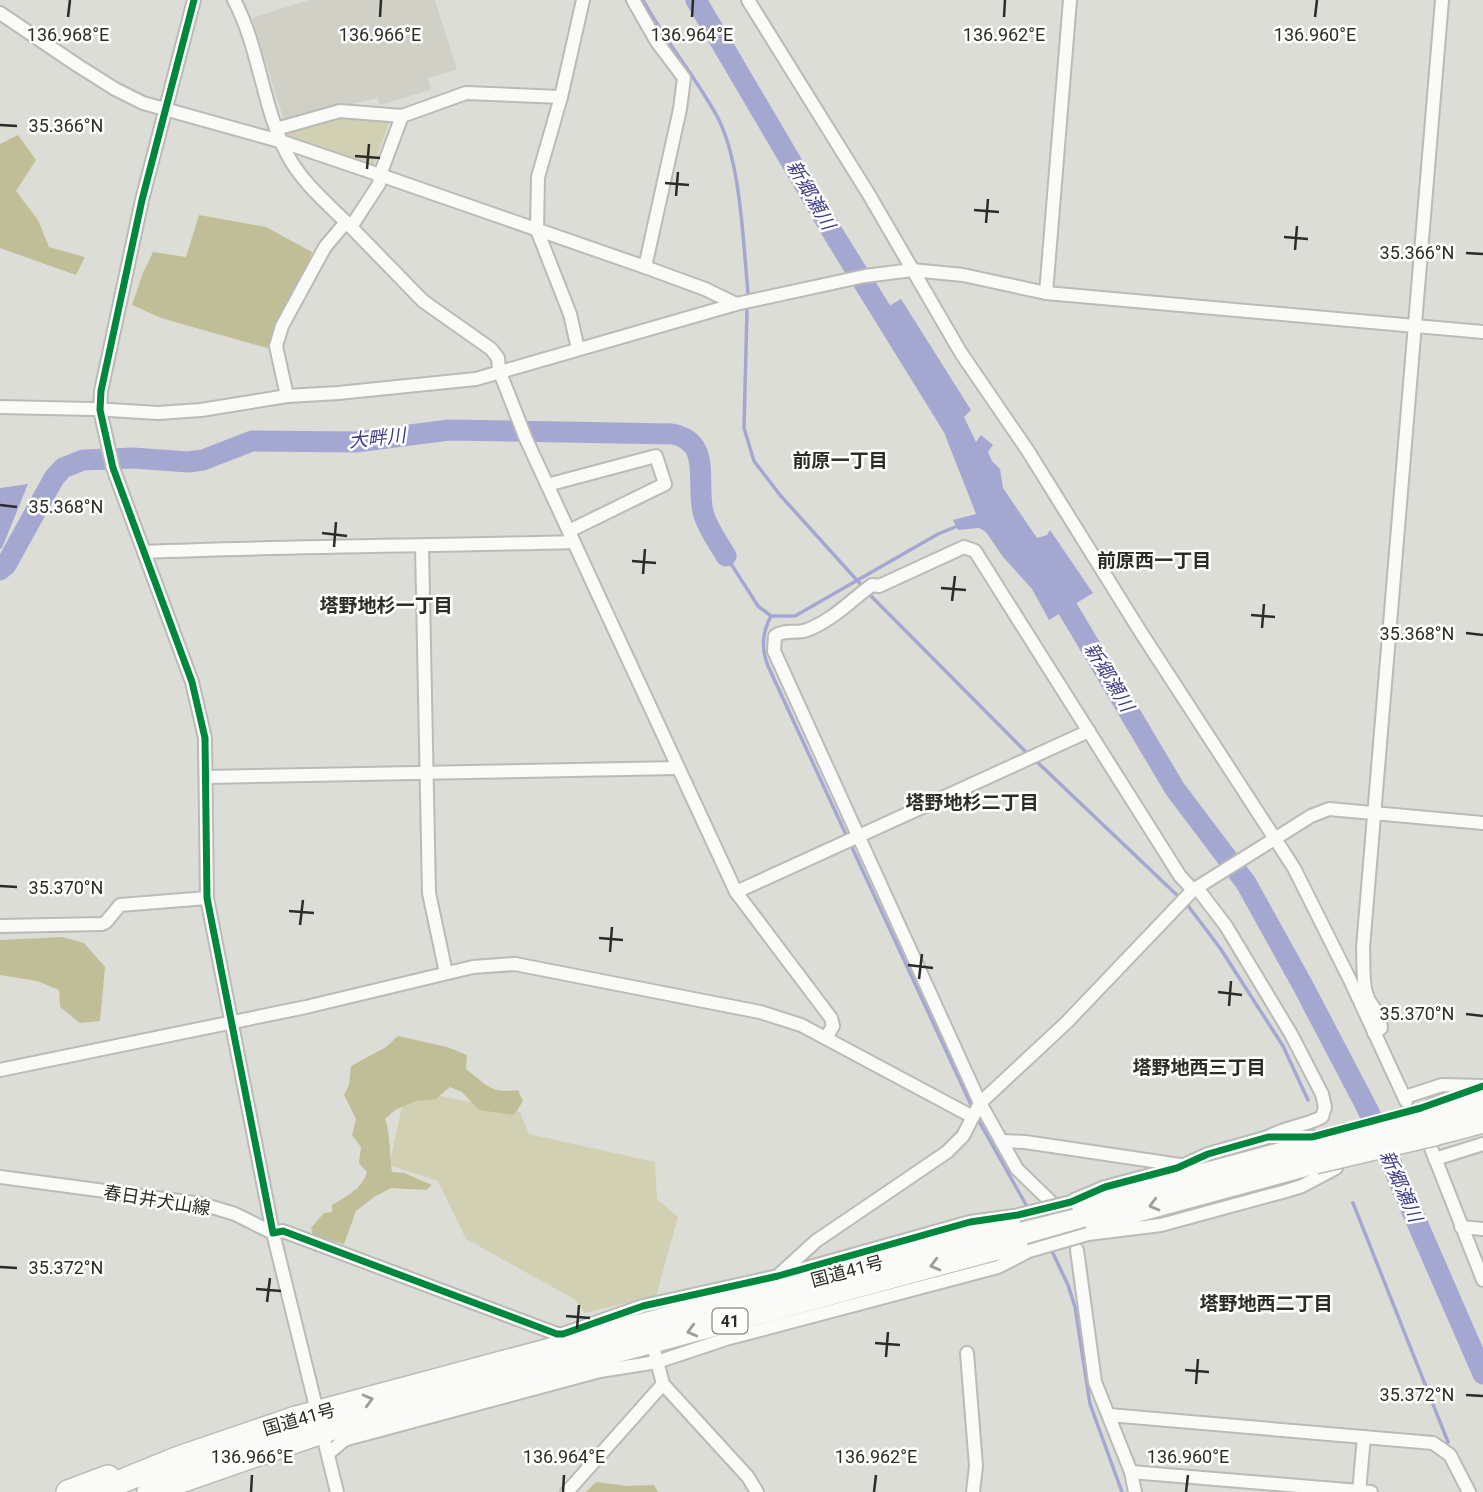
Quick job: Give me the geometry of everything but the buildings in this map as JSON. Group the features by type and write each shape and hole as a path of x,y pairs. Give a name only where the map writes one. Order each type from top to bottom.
{"highway":[{"name":"国道41号","path":"1431,1134 1483,1101"},
{"name":"国道41号","path":"149,1492 323,1432 1318,1153 1431,1134 1483,1121"},
{"name":"国道41号","path":"94,1492 179,1458 296,1418 323,1432"},
{"path":"68,1492 126,1470 179,1458"}],"street":[{"path":"194,0 142,200 101,391 100,410 113,468 192,682 205,738 207,898 273,1233 337,1492"},
{"path":"234,0 245,21 276,128 286,152 305,181 423,301 491,349 498,358 499,370 547,485 736,892 831,1018 833,1026 826,1038"},
{"path":"578,349 570,314 537,230 538,177 561,97 583,0"},
{"path":"633,0 657,42 684,78 680,109 645,267"},
{"path":"748,0 868,193 961,352 1028,451 1294,868 1406,1099 1442,1085 1483,1086"},
{"path":"1046,293 1070,0"},
{"path":"1374,1033 1381,1028 1380,1013 1369,1001 1366,992 1363,948 1442,0"},
{"path":"0,13 115,89 143,103 283,142 645,267 705,289 736,304"},
{"path":"276,128 340,111 402,117 466,93 561,97"},
{"path":"287,396 276,346 282,326 325,247 349,224 379,184 402,117"},
{"path":"0,407 158,413 201,410 287,396 476,379 499,370 736,304 865,276 912,270 963,275 1046,293 1483,332"},
{"path":"144,552 266,547 422,546 571,537 664,484 656,456 547,485"},
{"path":"422,546 429,893 446,973"},
{"path":"1051,1202 1017,1169 980,1103 774,651 775,636 779,632 804,631 845,609 872,585 879,586 964,547 975,551 1180,876 1226,926 1292,1034 1322,1094 1325,1107 1322,1117 1282,1129 1268,1137"},
{"path":"736,892 1089,731"},
{"path":"207,777 677,768"},
{"path":"778,1276 816,1241 947,1152 963,1136 980,1103 1067,1022 1193,891 1311,816 1329,809 1483,823"},
{"path":"0,926 102,924 120,905 207,898"},
{"path":"0,1070 231,1022 473,967 515,964 760,1012 801,1025 973,1117"},
{"path":"1431,1134 1483,1086"},
{"path":"1431,1134 1483,1133"},
{"path":"1431,1134 1483,1144"},
{"path":"1431,1134 1461,1227 1483,1280"},
{"path":"323,1432 334,1450 338,1443 347,1439 998,1267 1029,1251 1088,1234 1161,1225 1302,1186 1318,1153 1268,1137"},
{"name":"春日井犬山線","path":"0,1177 202,1204 234,1214 273,1233 283,1231 563,1334 970,1222 1018,1216 1071,1202 1105,1187 1183,1166 1208,1154 1268,1137"},
{"path":"1001,1141 1025,1142 1183,1166"},
{"path":"1461,1227 1483,1229"},
{"path":"1077,1250 1095,1382 1131,1472 1135,1492"},
{"path":"967,1353 976,1466 973,1492"},
{"path":"655,1356 663,1384 748,1477 757,1492"},
{"path":"567,1492 663,1384"},
{"path":"1109,1415 1433,1443 1450,1455 1469,1492"},
{"path":"1131,1472 1363,1492 1364,1437"}],"shaded area":[{"path":"309,0 435,0 457,70 428,78 431,90 380,105 377,98 284,121 252,18"}],"green space":[{"path":"344,115 390,120 372,169 285,140 282,131"},
{"path":"18,135 36,160 16,191 38,220 49,247 85,257 76,275 0,248 0,144"},
{"path":"199,215 266,227 312,252 297,295 267,348 161,318 132,305 153,252 186,257"},
{"path":"62,937 84,943 105,967 100,1021 80,1023 60,1007 59,990 37,981 0,975 0,940"},
{"path":"398,1036 447,1047 467,1055 466,1069 484,1084 501,1091 518,1090 523,1101 514,1115 479,1110 462,1092 450,1087 436,1099 415,1101 395,1110 385,1119 392,1172 404,1173 432,1185 426,1190 391,1188 374,1197 356,1211 344,1244 313,1235 311,1228 324,1213 332,1212 332,1205 358,1188 367,1172 359,1163 361,1147 352,1135 356,1119 344,1095 349,1085 351,1066 386,1047"},
{"path":"406,1089 520,1112 529,1134 655,1162 657,1199 678,1217 656,1296 585,1313 574,1299 466,1239 438,1181 389,1165"},
{"path":"596,1482 627,1486 654,1485 658,1492 586,1492"}],"water":[{"path":"901,299 971,410 964,417 976,442 981,435 993,445 988,452 1000,469 1003,488 1037,538 1047,535 1050,530 1093,593 1049,620 1032,589 1003,557 986,532 979,528 958,530 953,520 976,514 945,435 954,420 934,384 916,361 889,306"},
{"path":"28,484 2,548 0,549 0,488"}],"waterway":[{"path":"643,0 709,103 726,136 740,203 748,293"},
{"name":"新郷瀬川","path":"696,0 836,238 966,448"},
{"path":"747,310 744,428 754,461 780,495 863,587"},
{"name":"大畔川","path":"0,570 6,565 54,478 63,468 83,460 133,458 188,462 203,460 252,441 356,442 449,430 672,434 685,438 698,454 705,518 726,556"},
{"path":"726,556 758,606 771,616 795,616 938,534 960,525"},
{"name":"新郷瀬川","path":"1053,584 1175,789 1246,883 1302,984 1368,1110 1483,1374"},
{"path":"868,593 1028,754"},
{"path":"771,616 763,641 768,666 973,1109"},
{"path":"1034,759 1180,898"},
{"path":"1186,903 1220,948 1283,1046 1308,1100"},
{"path":"976,1116 1029,1210"},
{"path":"1353,1203 1448,1442"},
{"path":"1050,1247 1075,1307 1090,1404 1122,1492"}],"cycle path":[{"path":"194,0 142,200 101,391 100,410 113,468 192,682 205,738 207,898 273,1233 283,1231 563,1334 643,1306 778,1276 970,1222 1018,1215 1071,1202 1105,1187 1177,1168 1208,1154 1268,1137 1312,1137 1421,1108 1483,1086"}],"district":[{"name":"前原一丁目","path":"840,460"},
{"name":"前原西一丁目","path":"1154,560"},
{"name":"塔野地杉一丁目","path":"386,605"},
{"name":"塔野地杉二丁目","path":"972,802"},
{"name":"塔野地西三丁目","path":"1199,1067"},
{"name":"塔野地西二丁目","path":"1266,1303"}]}
